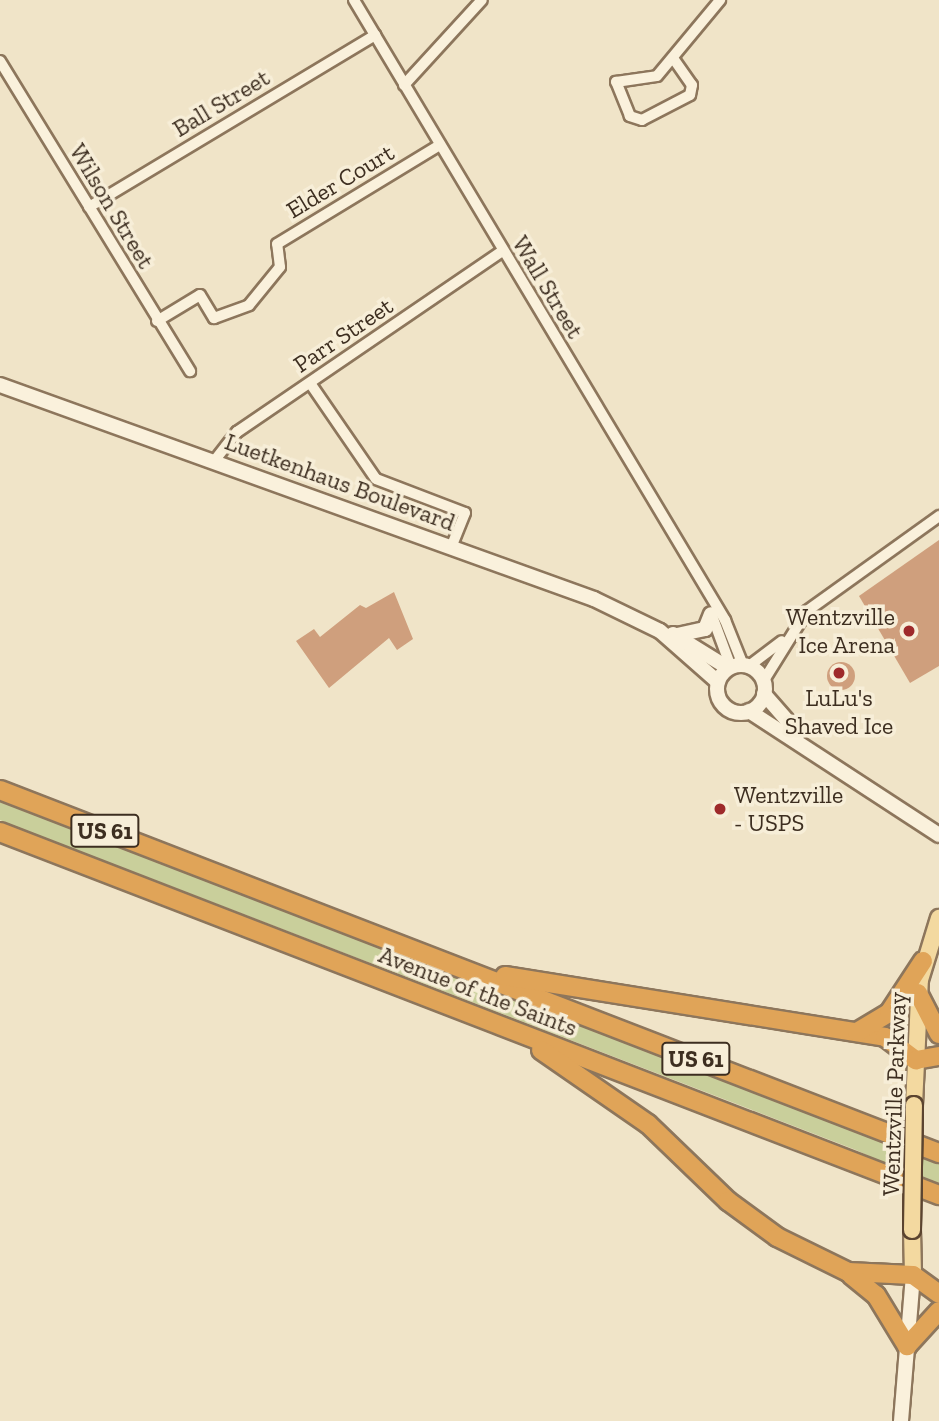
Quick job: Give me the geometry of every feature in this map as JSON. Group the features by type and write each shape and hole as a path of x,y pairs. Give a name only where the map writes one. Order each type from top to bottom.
{"highway":[{"name":"Avenue of the Saints","path":"0,790 939,1153"},
{"name":"Avenue of the Saints","path":"0,832 939,1195"},
{"path":"858,1032 889,1013 923,961"},
{"path":"452,965 858,1032 898,1043 916,1060 939,1056"},
{"path":"918,993 939,1034"},
{"path":"505,1028 648,1124 753,1221 848,1272 876,1295 907,1346 939,1311"},
{"path":"848,1272 913,1275 939,1294"}],"main road":[{"name":"Luetkenhaus Boulevard","path":"0,385 452,546 660,631 677,635 738,666 764,687"},
{"path":"677,635 705,629 711,614"},
{"name":"Luetkenhaus Boulevard","path":"660,631 718,681"},
{"path":"738,666 718,681 728,710 749,711 939,835"},
{"path":"749,711 764,687"},
{"path":"764,687 777,715 866,785"},
{"name":"Wentzville Parkway","path":"913,1275 918,993 923,961 939,918"},
{"path":"901,1421 913,1275"}],"street":[{"name":"Wall Street","path":"354,0 708,596 738,666"},
{"path":"404,85 482,0"},
{"path":"673,58 692,85 690,94 642,120 630,116 616,82 648,81 673,58 720,0"},
{"name":"Ball Street","path":"89,207 375,35"},
{"name":"Wilson Street","path":"0,61 156,321 190,371"},
{"name":"Elder Court","path":"156,321 200,295 214,318 248,305 280,267 277,244 440,145"},
{"name":"Parr Street","path":"215,460 224,442 502,251"},
{"path":"310,383 376,479 465,513 452,546"},
{"path":"738,666 782,641 838,583 939,516"},
{"name":"Wall Street","path":"708,596 711,614 738,666"},
{"path":"764,687 782,641"}],"green space":[{"path":"0,797 939,1160 939,1189 856,1150 9,824 0,820"}],"building":[{"name":"Wentzville Ice Arena","path":"939,540 939,666 910,683 859,596"},
{"path":"394,592 413,639 397,650 389,638 329,688 296,641 314,629 320,637 360,605 366,608"},
{"name":"LuLu's Shaved Ice","path":"841,662 851,666 855,676 851,686 841,690 831,686 827,676 831,666"}],"place":[{"name":"Wentzville Ice Arena","path":"909,631"},
{"name":"LuLu's Shaved Ice","path":"839,673"},
{"name":"Wentzville - USPS","path":"720,809"}]}
